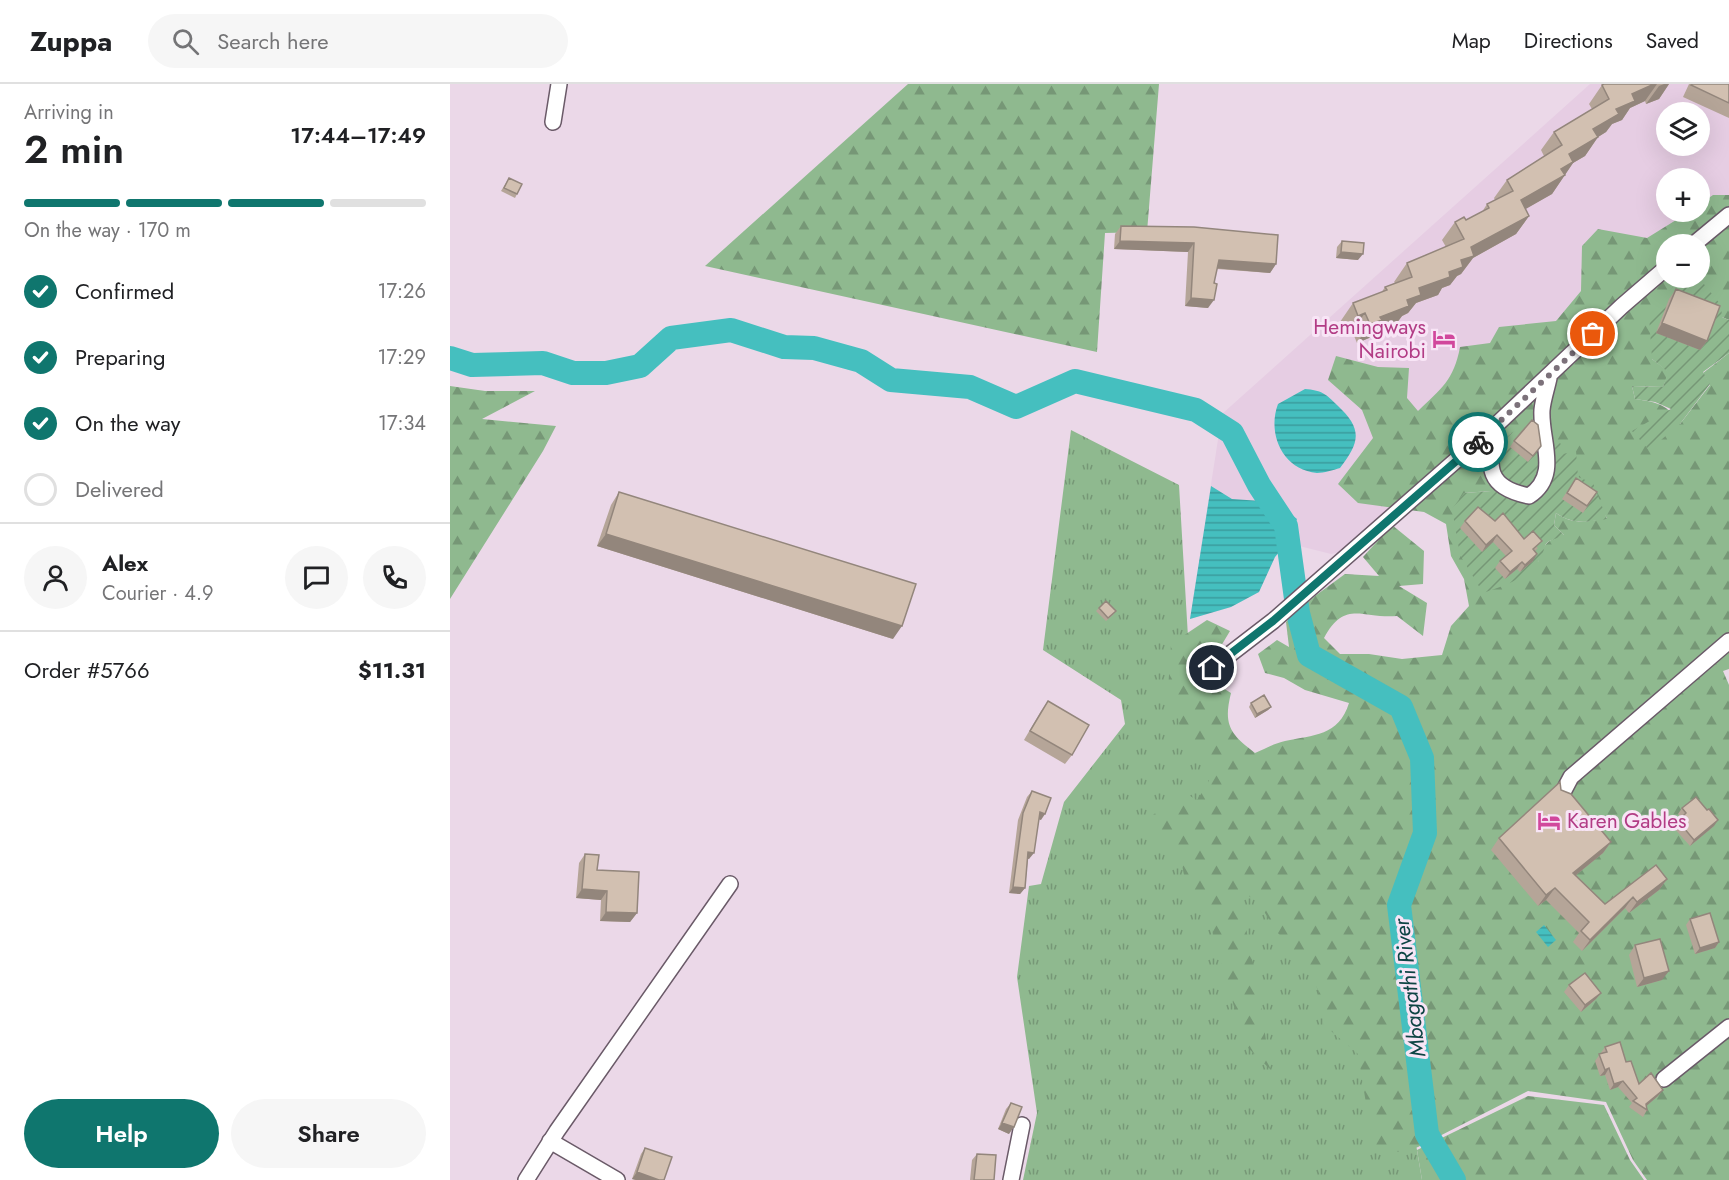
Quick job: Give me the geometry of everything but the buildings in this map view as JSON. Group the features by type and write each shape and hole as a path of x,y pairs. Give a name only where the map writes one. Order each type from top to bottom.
{"street":[{"path":"553,122 559,84"},
{"path":"1706,234 1729,215"},
{"path":"1212,668 1273,621 1494,427 1656,277"},
{"path":"1494,427 1490,463 1495,480 1508,492 1529,495 1538,490 1546,477 1546,444 1542,411 1549,377"},
{"path":"1562,796 1571,777 1729,640"},
{"path":"526,1180 550,1141 730,884"},
{"path":"1664,1079 1729,1027"},
{"path":"1011,1180 1022,1125"},
{"path":"550,1141 617,1180"}],"shaded area":[{"name":"Hemingways Nairobi","path":"1590,84 1729,84 1729,209 1710,220 1710,168 1656,168 1656,222 1706,222 1684,234 1656,234 1656,254 1349,550 1331,554 1287,543 1275,557 1259,592 1231,607 1190,619 1222,414"}],"green space":[{"path":"908,84 1159,84 1147,232 1105,233 1097,352 705,266"},
{"path":"1729,195 1729,320 1722,317 1652,338 1652,359 1669,372 1663,387 1632,386 1635,399 1662,406 1671,412 1680,424 1710,385 1703,373 1729,353 1729,669 1723,671 1729,685 1729,1180 1647,1180 1633,1160 1606,1102 1528,1091 1418,1147 1405,1152 1378,1151 1370,1128 1358,1054 1324,1025 1318,990 1307,965 1277,932 1258,902 1238,889 1260,998 1270,1069 1245,1045 1211,926 1187,891 1180,854 1145,821 1183,792 1197,800 1209,782 1209,758 1181,732 1176,708 1168,690 1171,644 1207,620 1230,631 1203,676 1231,693 1228,721 1234,734 1255,753 1281,742 1315,735 1332,728 1345,714 1349,703 1305,690 1284,678 1265,673 1258,654 1277,640 1289,647 1286,622 1315,596 1345,574 1379,576 1363,557 1392,525 1424,551 1423,584 1399,586 1427,603 1423,636 1397,616 1355,614 1339,619 1324,638 1340,654 1369,654 1402,659 1442,655 1451,626 1469,606 1464,579 1451,556 1446,524 1424,512 1358,503 1338,484 1373,438 1362,410 1328,380 1336,356 1378,367 1409,368 1407,398 1418,411 1440,390 1450,376 1460,347 1490,343 1499,327 1556,321 1581,291 1582,246 1598,229 1647,238 1673,222 1710,222 1710,197","holes":["1511,433 1553,457 1578,477 1607,518 1574,521 1556,513 1554,525 1564,535 1546,544 1538,562 1464,493 1491,491 1501,447"]},
{"path":"1672,288 1707,288 1721,305 1722,317 1729,320 1729,353 1703,372 1710,384 1680,424 1649,450 1632,431 1671,409 1655,402 1635,399 1632,386 1663,387 1668,372 1652,359 1649,316"},
{"path":"450,386 485,391 535,391 482,419 556,426 543,451 450,599"},
{"path":"1536,421 1561,444 1554,456 1576,451 1578,477 1593,483 1607,519 1575,521 1556,513 1554,525 1565,536 1547,543 1537,563 1525,574 1512,582 1483,593 1460,555 1452,509 1464,493 1491,491 1483,464 1511,433"},
{"path":"1071,430 1179,485 1188,637 1188,706 1398,1037 1422,1180 1023,1180 1037,1113 1017,977 1029,886 1041,884 1064,802 1125,724 1121,700 1043,650"},
{"path":"1528,1096 1604,1105 1630,1160 1644,1180 1422,1180 1417,1150"}],"water":[{"path":"1305,389 1315,390 1330,398 1351,421 1355,429 1356,436 1352,451 1340,468 1320,473 1305,470 1295,465 1280,448 1275,427 1278,404"},
{"path":"1211,486 1232,499 1276,502 1297,519 1287,543 1275,557 1259,592 1231,607 1190,619"},
{"path":"1544,925 1556,940 1548,947 1536,932"}],"waterway":[{"name":"Mbagathi River","path":"450,358 472,365 543,363 573,373 606,373 640,366 671,338 731,330 784,347 814,348 861,361 891,380 970,387 1016,407 1075,381 1196,410 1232,433 1259,485 1286,526 1298,613 1309,655 1401,707 1422,758 1425,833 1399,905 1427,1134 1454,1180"}],"way so far":[{"path":"1478,442 1532,394 1593,334"}],"place":[{"name":"Hemingways Nairobi","path":"1444,339"},
{"name":"Karen Gables","path":"1549,821"}],"route":[{"path":"1212,668 1273,621 1478,442"}]}
